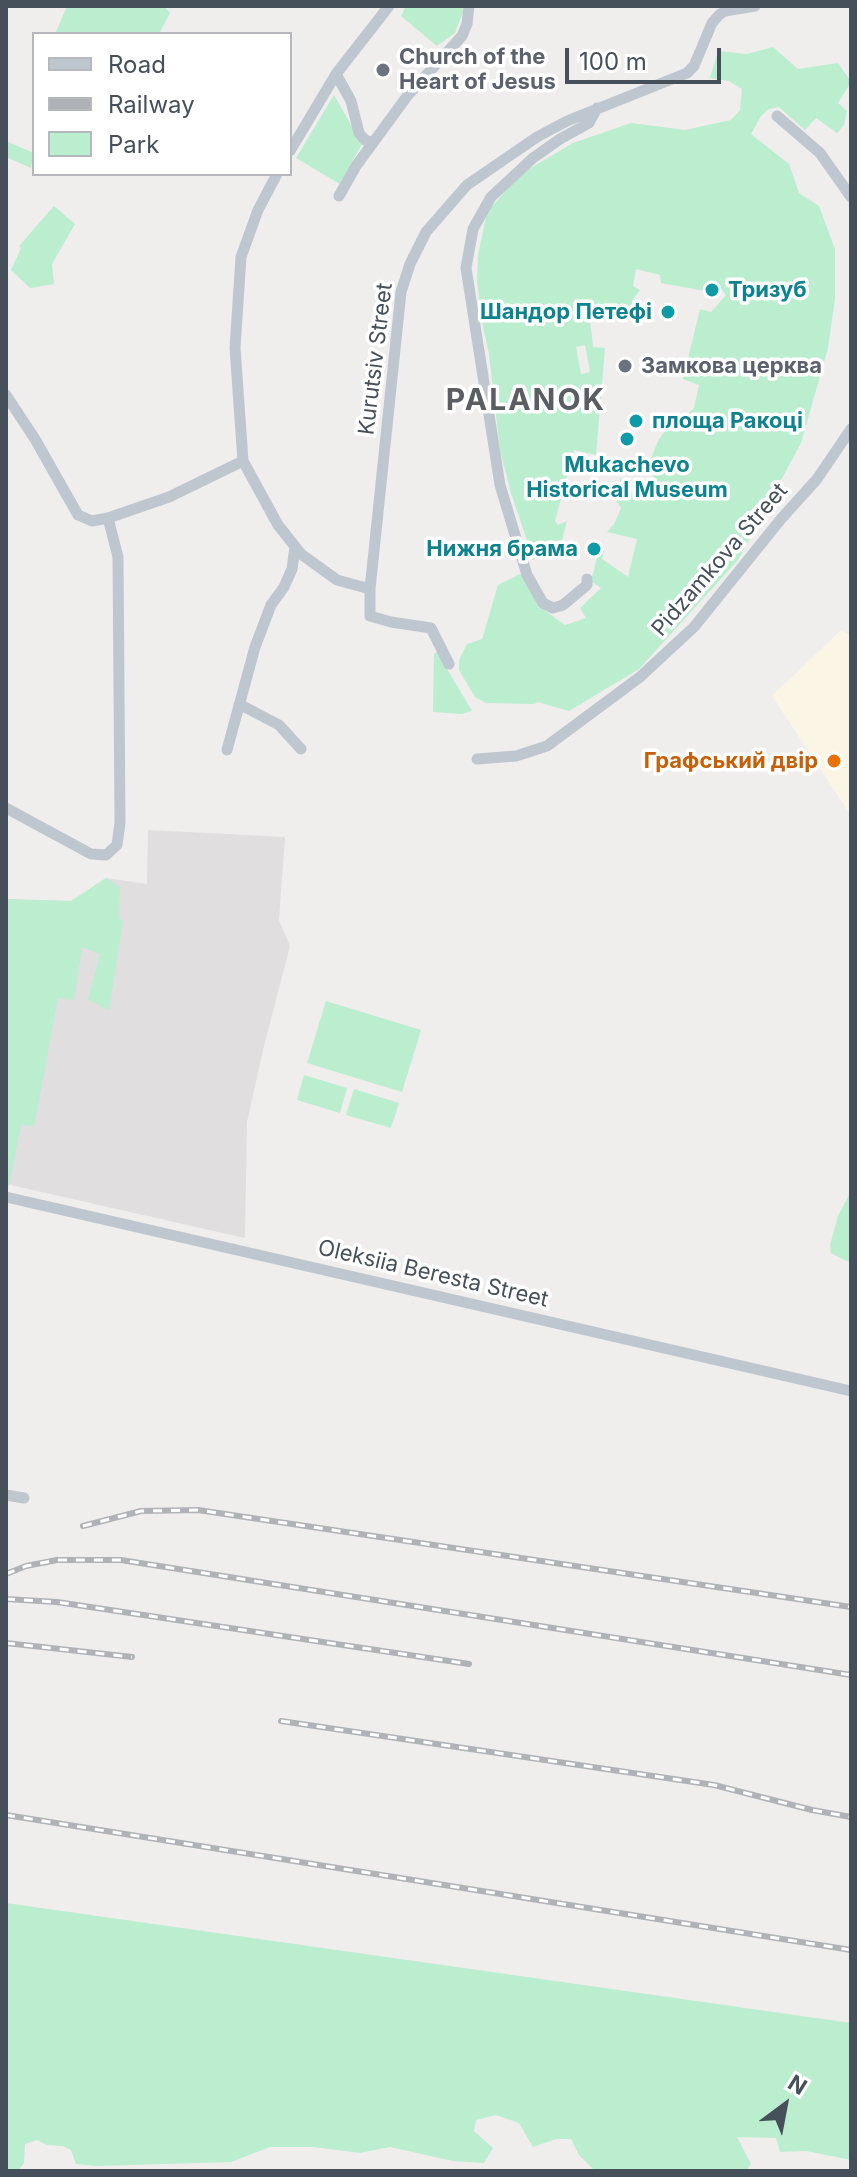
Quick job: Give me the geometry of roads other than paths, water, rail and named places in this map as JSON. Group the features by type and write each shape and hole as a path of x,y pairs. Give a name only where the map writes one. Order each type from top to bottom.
{"street":[{"path":"292,148 336,74 389,6"},
{"path":"339,196 373,143 429,69 462,36 469,6"},
{"name":"Kurutsiv Street","path":"449,664 431,628 370,616 370,589 401,292 416,250 438,216 467,185 537,137 597,108 687,73 694,66 712,23 719,15 725,11 755,6"},
{"path":"336,74 351,101 359,133 373,143"},
{"path":"587,579 587,585 563,605 553,608 543,603 527,575 500,485 466,268 473,229 478,215 491,197 533,158 589,123 597,108"},
{"path":"777,116 820,153 851,197"},
{"path":"276,176 258,210 241,257 235,348 243,461 278,525 295,547 337,580 370,589"},
{"path":"6,395 78,515 92,521 169,497 243,461"},
{"name":"Pidzamkova Street","path":"477,759 516,756 547,746 640,677 694,627 817,479 851,429"},
{"path":"6,808 91,854 106,855 117,845 120,823 118,557 108,518"},
{"path":"227,750 255,647 271,605 292,569 295,547"},
{"path":"239,704 279,725 301,749"},
{"name":"Oleksiia Beresta Street","path":"6,1197 851,1391"},
{"path":"6,1495 24,1498"}],"railway":[{"path":"83,1526 141,1511 198,1510 851,1607"},
{"path":"6,1574 26,1566 57,1560 121,1560 851,1675"},
{"path":"6,1599 57,1602 469,1664"},
{"path":"6,1643 132,1657"},
{"path":"281,1721 714,1785 851,1817"},
{"path":"6,1815 851,1950"}],"place":[{"name":"Church of the Heart of Jesus","path":"383,70"},
{"name":"Тризуб","path":"712,290"},
{"name":"Шандор Петефі","path":"668,312"},
{"name":"Замкова церква","path":"625,366"},
{"name":"площа Ракоці","path":"636,421"},
{"name":"Mukachevo Historical Museum","path":"627,439"},
{"name":"Нижня брама","path":"594,549"},
{"name":"Графський двір","path":"834,761"}],"district":[{"name":"PALANOK","path":"526,401"}]}
